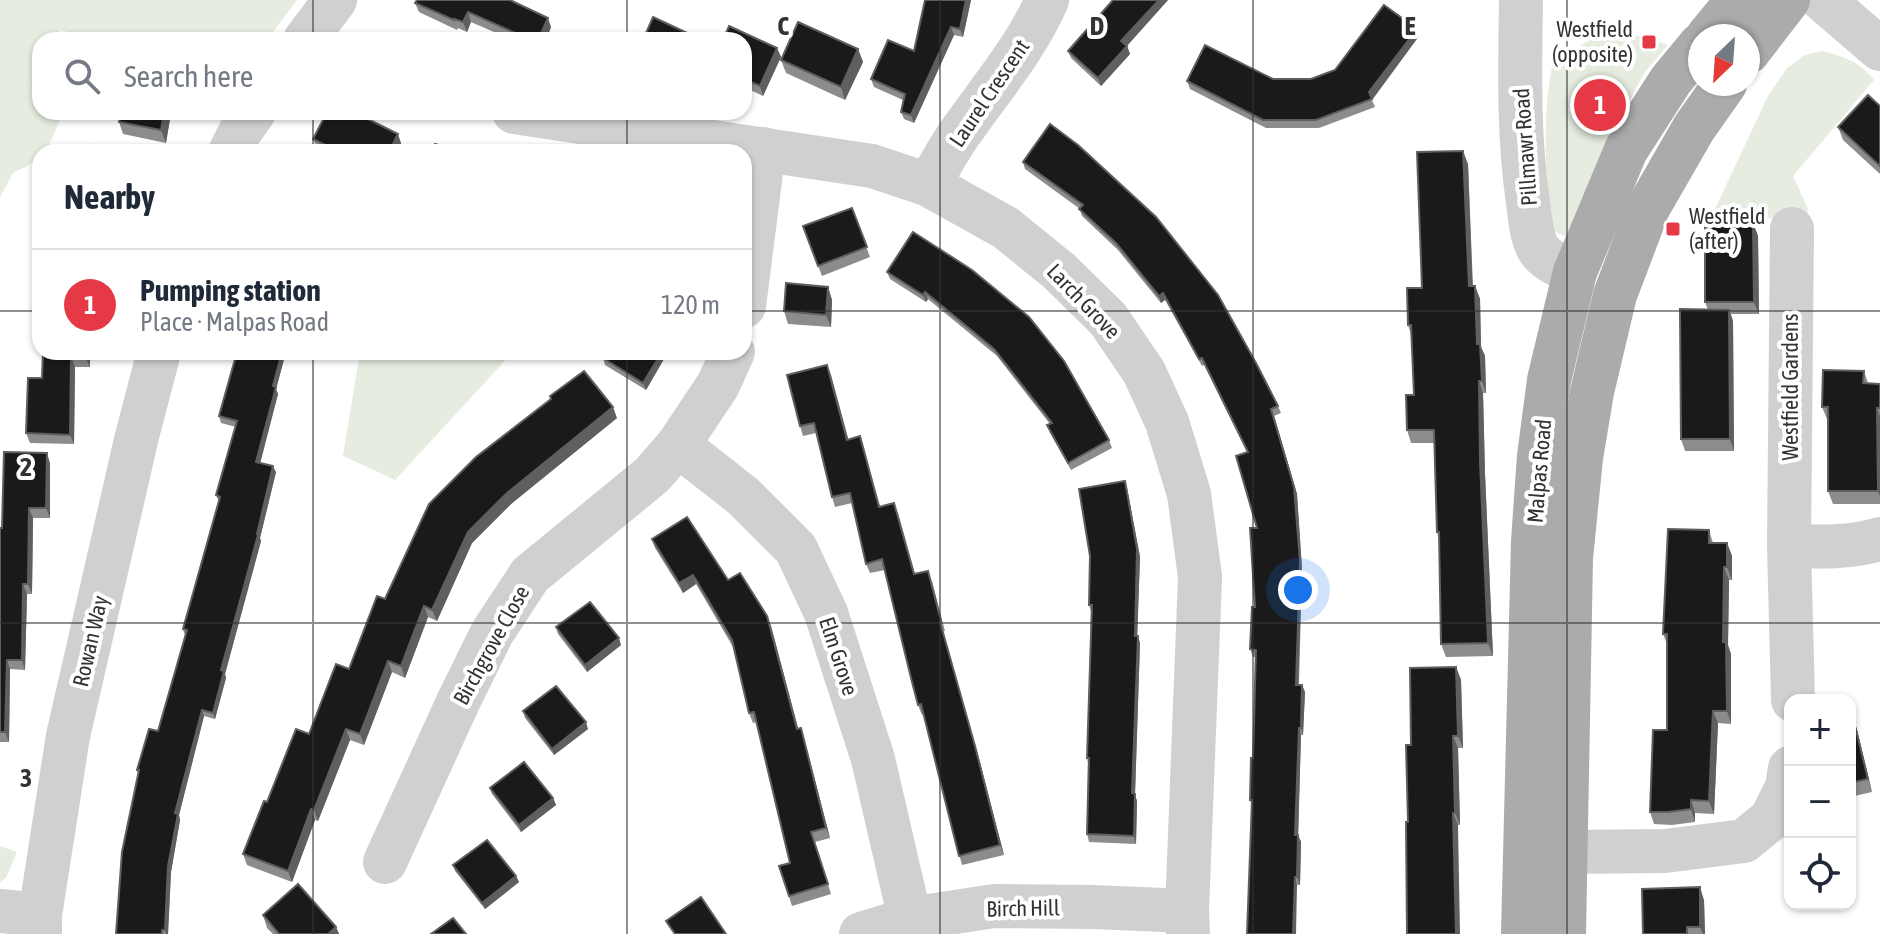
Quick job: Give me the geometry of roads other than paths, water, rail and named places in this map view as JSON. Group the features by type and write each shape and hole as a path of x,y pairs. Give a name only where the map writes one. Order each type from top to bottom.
{"main road":[{"path":"1718,24 1738,0"},
{"path":"1760,36 1788,0"},
{"name":"Malpas Road","path":"1523,934 1533,541 1539,456 1549,380 1575,272 1626,150 1671,80 1688,59"},
{"name":"Malpas Road","path":"1564,934 1571,558 1581,458 1592,392 1615,295 1648,208 1694,128 1717,96"}],"street":[{"name":"Laurel Crescent","path":"929,185 962,129 1024,42 1047,0"},
{"name":"Pillmawr Road","path":"1521,0 1520,85 1524,175 1532,229 1539,249 1553,263 1575,272"},
{"path":"1823,0 1880,49"},
{"path":"234,144 248,120"},
{"name":"Larch Grove","path":"568,120 730,144"},
{"name":"Larch Grove","path":"752,147 872,166 929,185 1006,228 1059,271 1108,319 1144,372 1167,422 1189,494 1200,577 1188,923"},
{"path":"752,243 764,149"},
{"name":"Westfield Gardens","path":"1792,229 1789,546 1793,694"},
{"name":"Rowan Way","path":"27,920 157,360"},
{"name":"Birchgrove Close","path":"385,862 492,633 530,575 652,475 678,445 718,385 729,360"},
{"name":"Elm Grove","path":"678,445 743,496 796,549 826,613 873,759 910,919"},
{"path":"1789,546 1861,545 1880,539"},
{"path":"1565,852 1665,851 1744,841 1771,819 1784,793"},
{"name":"Birch Hill","path":"861,934 910,919 994,906 1093,907 1188,923"}],"place":[{"name":"Westfield (opposite)","path":"1649,42"},
{"name":"Pumping station","path":"1600,105"},
{"name":"Westfield (after)","path":"1673,229"}]}
